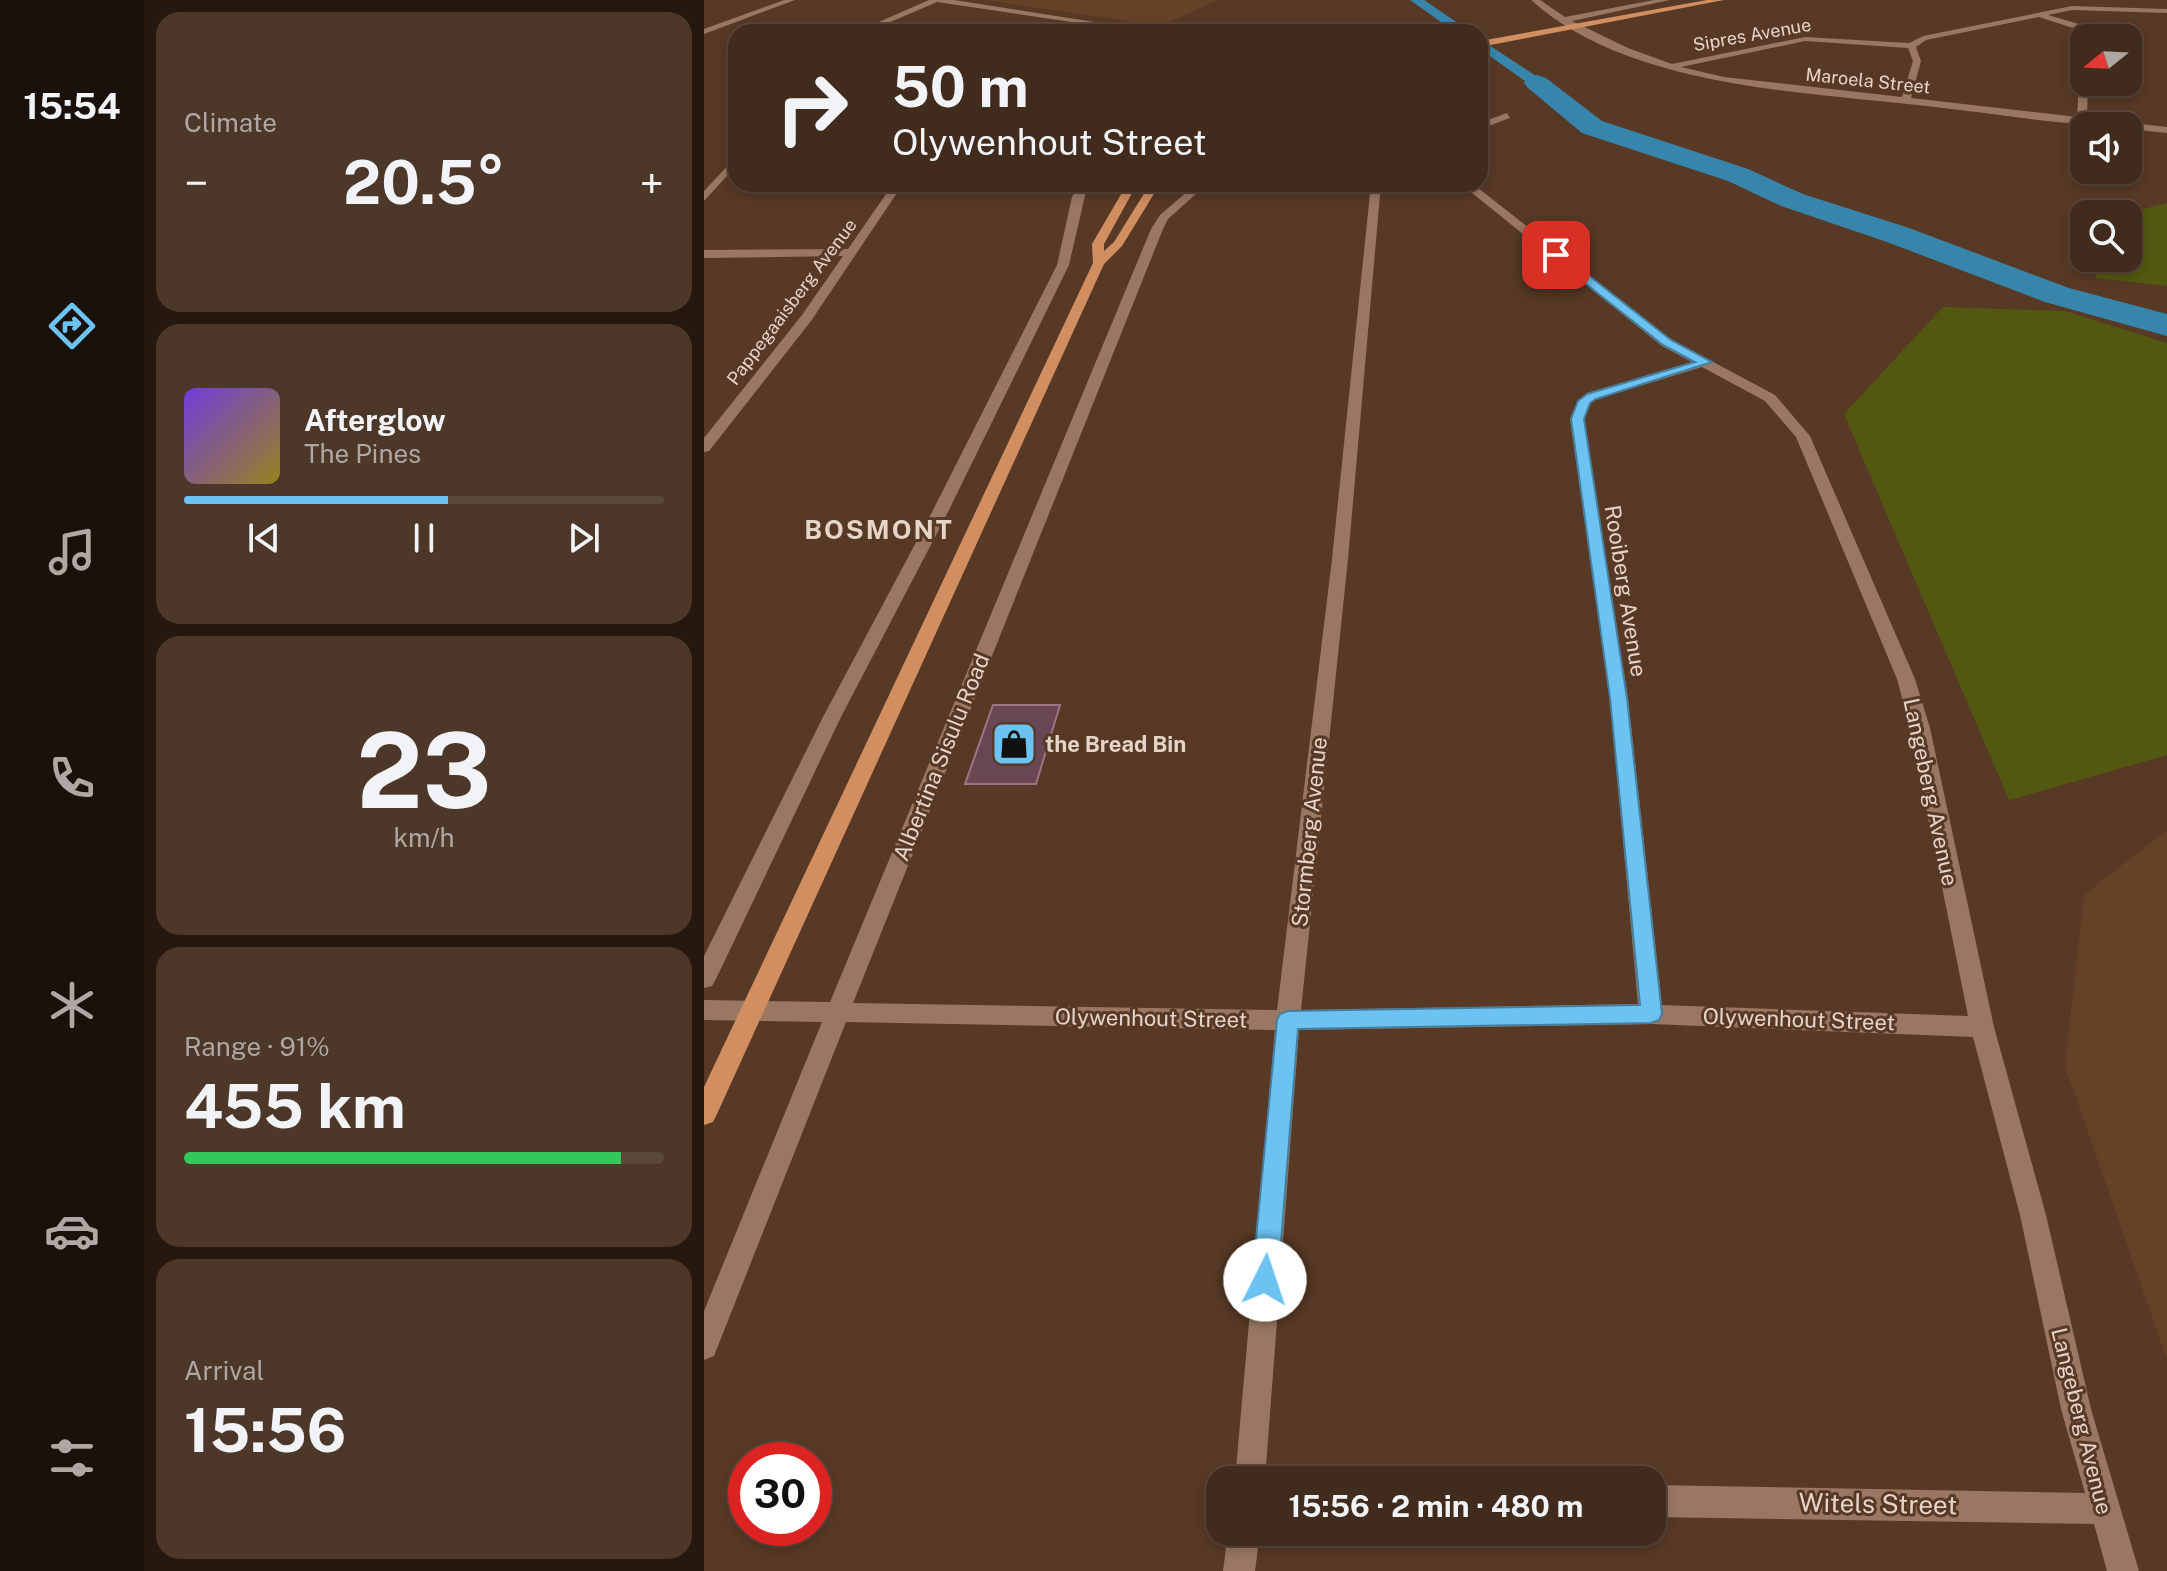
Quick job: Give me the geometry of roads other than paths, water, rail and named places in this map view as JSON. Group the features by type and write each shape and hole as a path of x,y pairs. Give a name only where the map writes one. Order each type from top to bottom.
{"main road":[{"path":"1488,43 1720,0"},
{"path":"1099,263 1098,244 1127,192"},
{"path":"704,1114 1099,263 1118,244 1149,192"}],"street":[{"path":"704,32 791,0"},
{"path":"879,24 937,0 1096,24"},
{"name":"Maroela Street","path":"1535,0 1573,27 1674,66 1724,80 2070,119"},
{"path":"1564,20 1666,0"},
{"name":"Sipres Avenue","path":"1674,66 1794,41 1829,38 1911,46 1923,38 2079,7 2167,11"},
{"path":"2036,14 2070,24"},
{"path":"1906,101 1917,61 1911,46"},
{"path":"1488,123 1507,116"},
{"name":"Maroela Street","path":"2142,127 2167,130"},
{"path":"704,198 728,170"},
{"name":"Pappegaaisberg Avenue","path":"704,448 807,318 895,192"},
{"path":"704,979 832,717 939,514 1063,265 1081,192"},
{"name":"Albertina Sisulu Road","path":"704,1346 975,670 1157,229 1164,217 1193,192"},
{"name":"Stormberg Avenue","path":"1251,1466 1288,1020 1342,544 1375,192"},
{"name":"Langeberg Avenue","path":"1476,192 1653,332 1770,398 1803,436 1906,679 1920,728 1982,1027 2033,1215 2076,1409 2123,1571"},
{"path":"704,254 854,252"},
{"name":"Rooiberg Avenue","path":"1651,1014 1619,698 1577,419 1585,401 1592,396 1706,362"},
{"name":"Olywenhout Street","path":"704,1010 1288,1020 1651,1014 1982,1027"},
{"name":"Witels Street","path":"1666,1501 2104,1509"},
{"path":"1239,1571 1242,1546"}],"waterway":[{"path":"1416,0 1452,24"},
{"path":"1488,49 1537,83"},
{"path":"1537,83 1592,127 1738,175 1792,200 1898,235 2057,295 2167,325"}],"place":[{"name":"the Bread Bin","path":"1014,744"}],"district":[{"name":"BOSMONT","path":"879,530"}]}
